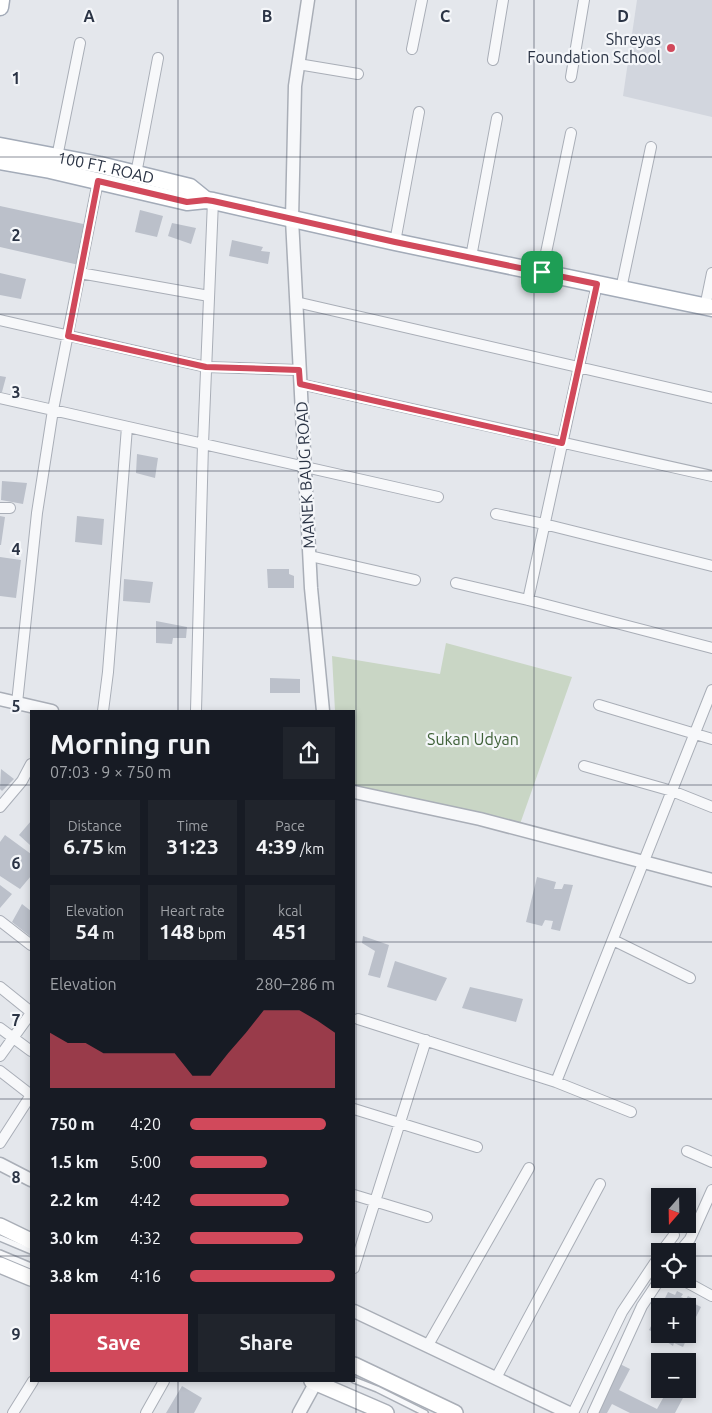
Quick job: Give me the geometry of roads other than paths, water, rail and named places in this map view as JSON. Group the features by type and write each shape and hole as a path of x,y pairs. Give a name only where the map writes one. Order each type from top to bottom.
{"main road":[{"path":"0,7 1,0"},
{"name":"100 FT. ROAD","path":"0,146 190,187 210,200"},
{"name":"100 FT. ROAD","path":"0,161 187,202 210,200 395,242 708,307"},
{"path":"0,1226 30,1241"},
{"path":"0,1266 30,1278"},
{"path":"355,1365 455,1413"},
{"path":"314,1382 386,1413"}],"street":[{"name":"MANEK BAUG ROAD","path":"308,0 296,86 292,219 311,588 323,710"},
{"path":"412,49 422,0"},
{"path":"493,60 503,0"},
{"path":"571,77 584,0"},
{"path":"57,157 80,43"},
{"path":"136,174 158,58"},
{"path":"298,64 358,74"},
{"path":"395,242 419,112"},
{"path":"471,257 497,118"},
{"path":"542,272 571,133"},
{"path":"622,289 651,146"},
{"path":"17,703 37,513 53,410 98,181"},
{"path":"196,710 209,296 210,200"},
{"path":"80,273 209,296"},
{"path":"708,307 712,273"},
{"path":"528,600 597,284"},
{"path":"296,302 712,398"},
{"path":"0,320 206,367 299,370"},
{"path":"300,384 712,476"},
{"path":"0,398 438,497"},
{"path":"103,710 108,672 127,427"},
{"path":"496,514 544,524 712,566"},
{"path":"310,556 415,580"},
{"path":"456,583 712,648"},
{"path":"556,1082 712,690"},
{"path":"0,699 46,710"},
{"path":"599,706 712,739"},
{"path":"0,807 22,781 30,766"},
{"path":"584,766 672,791 712,807"},
{"path":"355,792 480,819 712,880"},
{"path":"0,921 30,944"},
{"path":"614,940 690,978"},
{"path":"0,987 30,1011"},
{"path":"0,1056 30,1013"},
{"path":"358,1019 556,1082 631,1112"},
{"path":"0,1028 30,1050"},
{"path":"355,1265 426,1040"},
{"path":"0,1071 30,1094"},
{"path":"0,1143 30,1097"},
{"path":"355,1109 477,1147"},
{"path":"687,1151 712,1162"},
{"path":"0,1164 30,1179"},
{"path":"428,1345 529,1168"},
{"path":"496,1378 600,1184"},
{"path":"686,1243 712,1190"},
{"path":"355,1195 427,1217"},
{"path":"668,1243 674,1236"},
{"path":"573,1413 622,1312 651,1268"},
{"path":"696,1287 712,1296"},
{"path":"593,1413 642,1306 654,1288"},
{"path":"355,1311 569,1413"},
{"path":"13,1413 32,1382"},
{"path":"146,1413 163,1382"},
{"path":"299,1413 314,1382"}],"lane":[{"path":"0,1238 30,1252"},
{"path":"0,1253 30,1266"},
{"path":"355,1380 425,1413"}],"place":[{"name":"Shreyas Foundation School","path":"671,48"}],"park label":[{"name":"Sukan Udyan","path":"473,739"}]}
